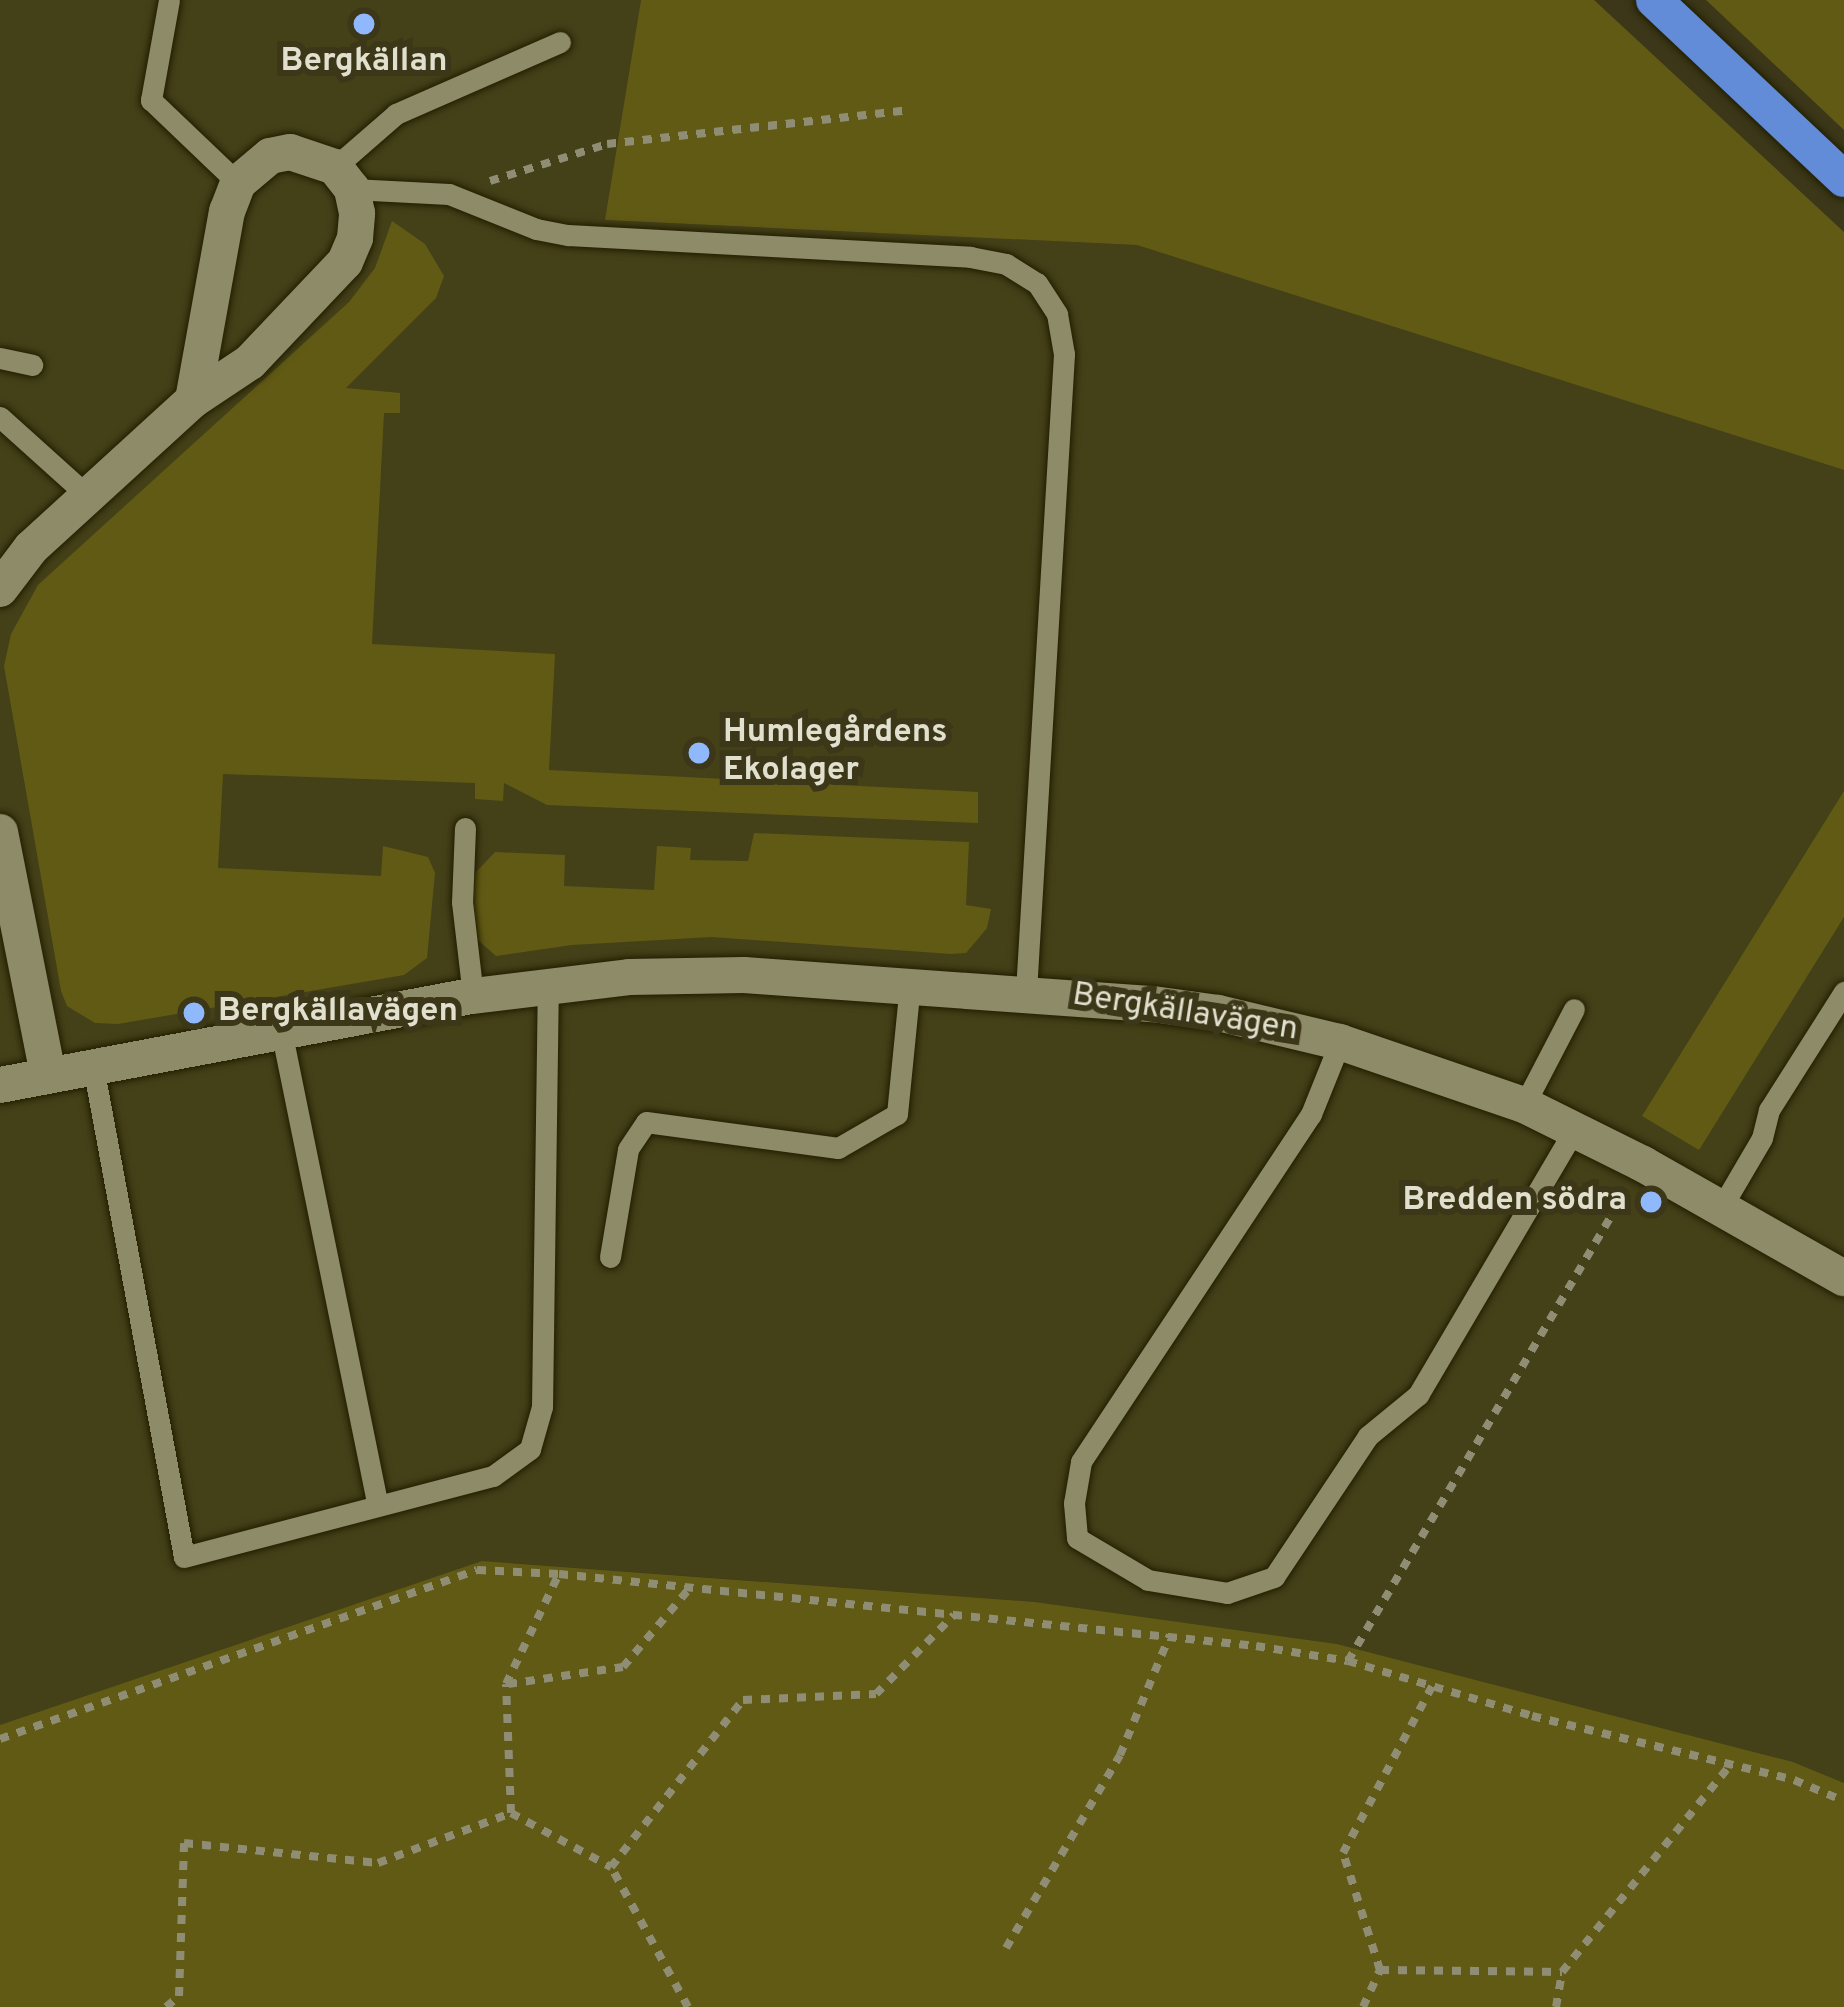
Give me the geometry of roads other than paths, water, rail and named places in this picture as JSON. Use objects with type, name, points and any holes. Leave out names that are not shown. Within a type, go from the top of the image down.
[{"type":"highway","points":[[1654,0],[1844,179]]},
{"type":"street","points":[[0,589],[31,548],[193,400],[250,362],[345,262],[355,238],[343,178],[290,152],[270,156],[238,183],[227,211],[193,400]]},
{"type":"street","points":[[0,832],[10,940],[48,1075]]},
{"type":"street","name":"Bergkällavägen","points":[[0,1085],[281,1030],[548,985],[688,975],[1026,991],[1218,1012],[1340,1042],[1524,1106],[1642,1164],[1844,1278]]},
{"type":"lane","points":[[169,0],[151,100],[238,183]]},
{"type":"lane","points":[[343,178],[396,114],[560,42]]},
{"type":"lane","points":[[343,178],[449,194],[536,229],[568,235],[970,257],[1006,264],[1037,283],[1057,314],[1064,354],[1026,991]]},
{"type":"lane","points":[[0,358],[32,365]]},
{"type":"lane","points":[[0,417],[89,496]]},
{"type":"lane","points":[[465,828],[462,918],[472,996]]},
{"type":"lane","points":[[610,1257],[628,1149],[646,1122],[838,1148],[897,1114],[910,984]]},
{"type":"lane","points":[[93,1066],[184,1557],[493,1476],[530,1449],[539,1427],[548,985]]},
{"type":"lane","points":[[1721,1208],[1762,1138],[1769,1110],[1844,992]]},
{"type":"lane","points":[[1524,1106],[1574,1009]]},
{"type":"lane","points":[[281,1030],[376,1503]]},
{"type":"lane","points":[[1340,1042],[1311,1114],[1081,1462],[1074,1503],[1077,1538],[1148,1580],[1227,1593],[1274,1577],[1368,1436],[1418,1395],[1575,1128]]},
{"type":"place","name":"Bergkällan","points":[[364,24]]},
{"type":"place","name":"Humlegårdens Ekolager","points":[[699,753]]},
{"type":"place","name":"Bergkällavägen","points":[[194,1013]]},
{"type":"place","name":"Bredden södra","points":[[1651,1202]]}]
